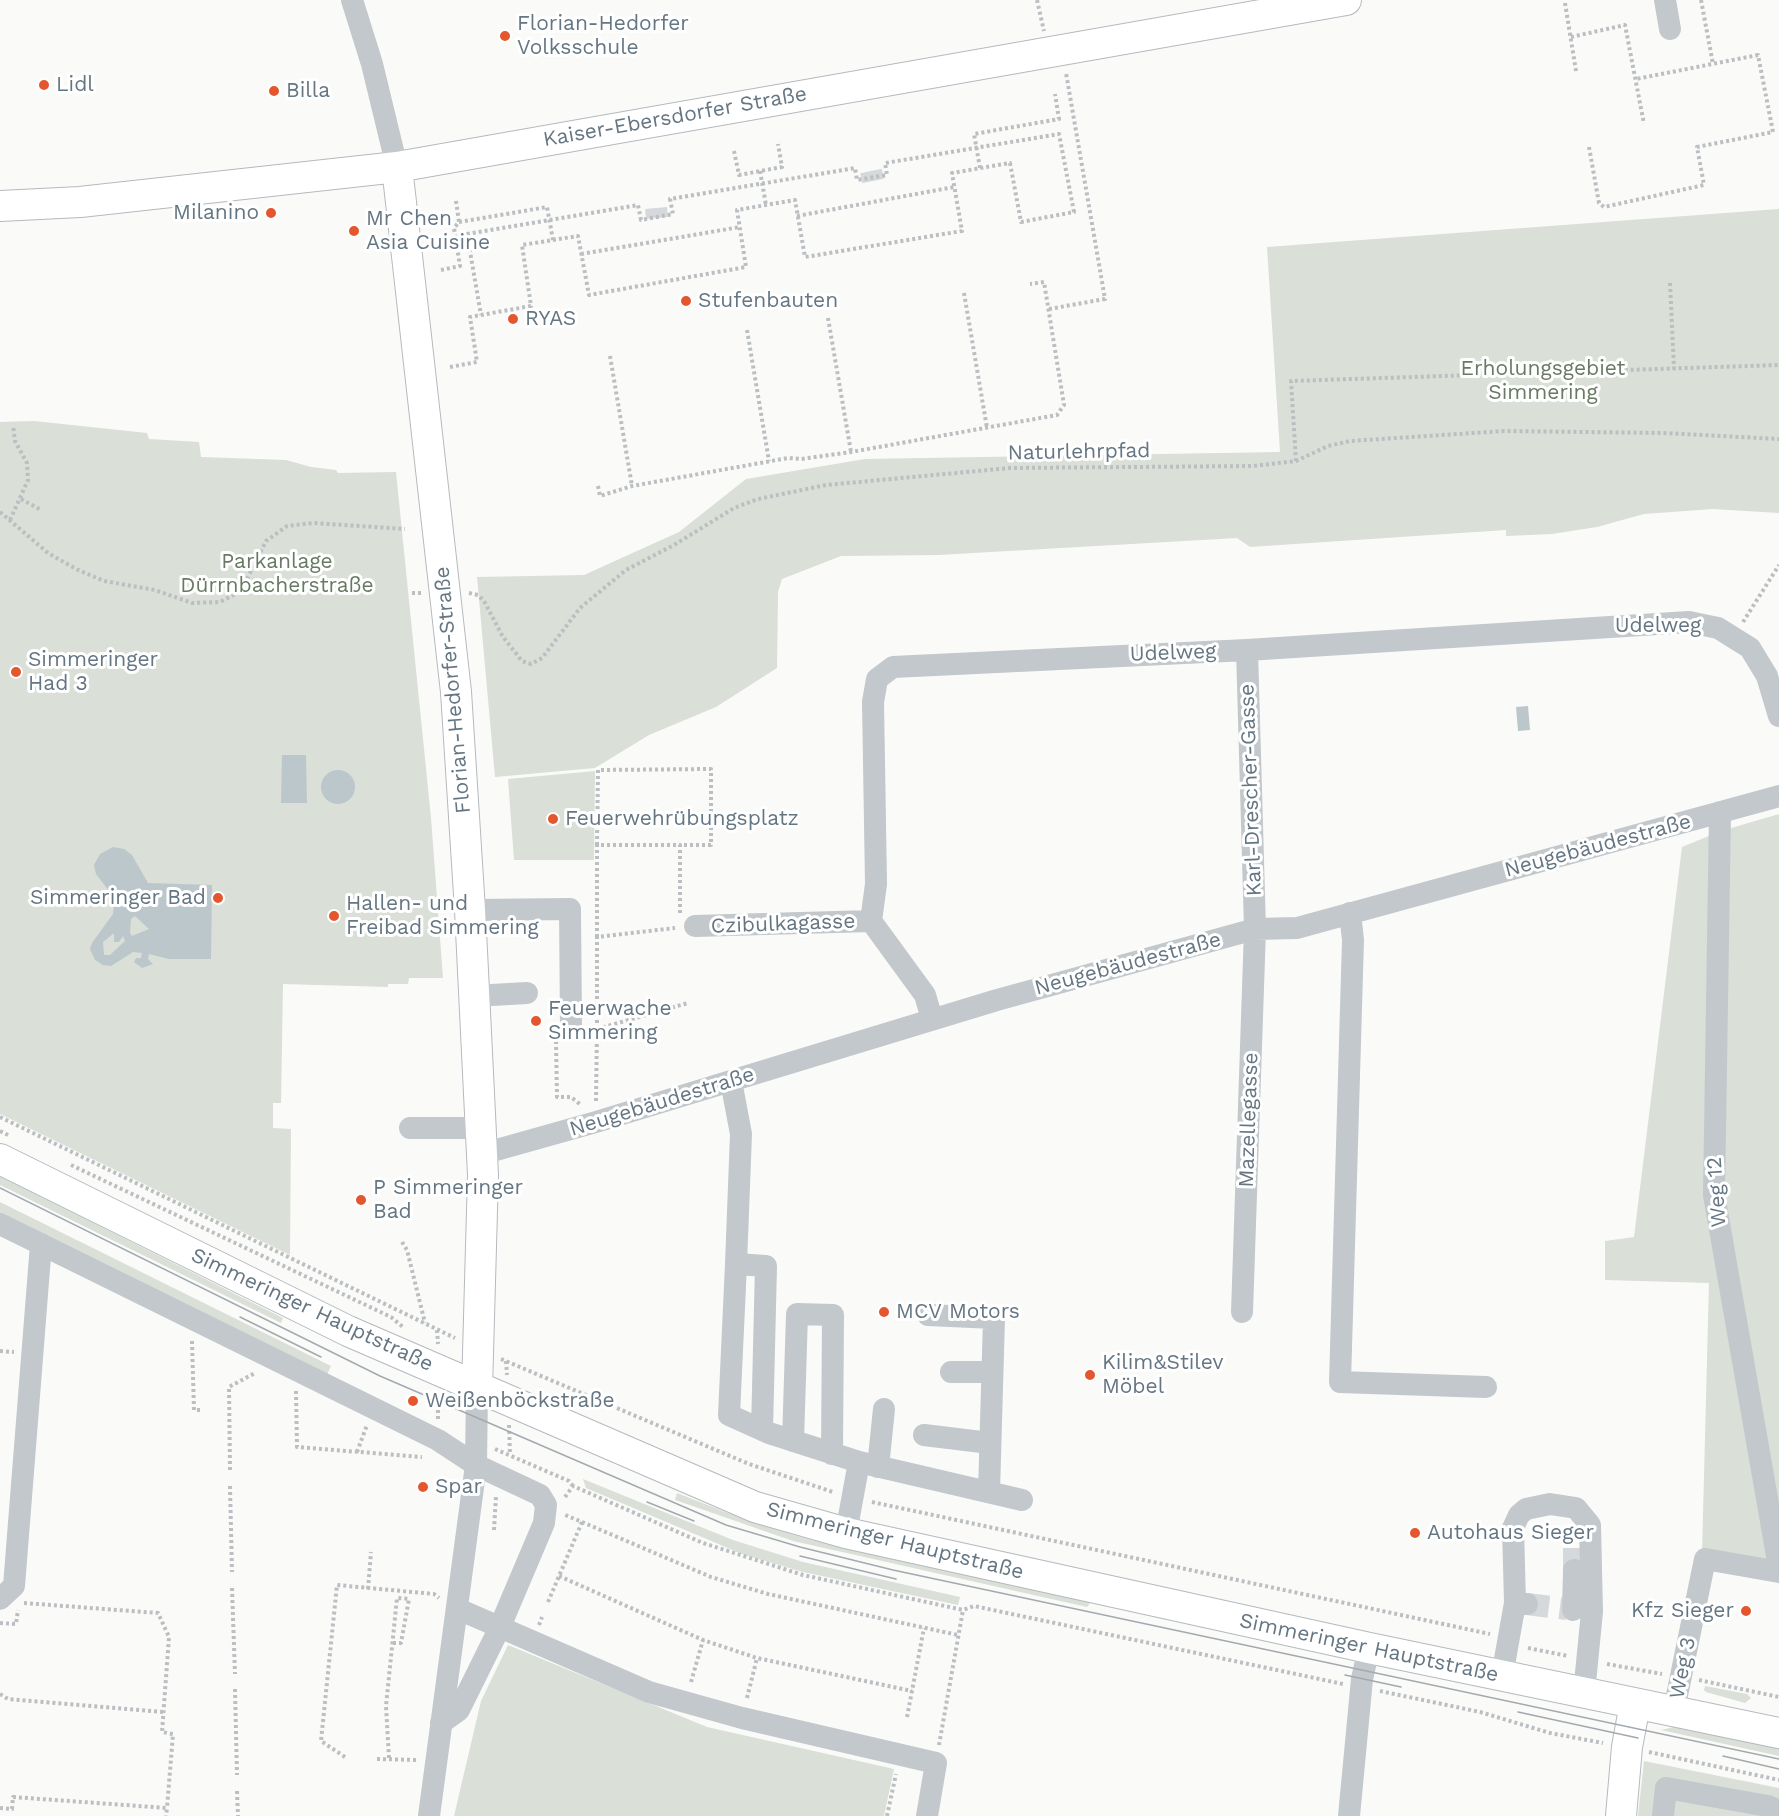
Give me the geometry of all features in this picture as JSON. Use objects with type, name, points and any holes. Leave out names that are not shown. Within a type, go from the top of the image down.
[{"type":"main road","name":"Kaiser-Ebersdorfer Straße","points":[[0,206],[80,202],[398,167],[1346,0]]},
{"type":"main road","name":"Florian-Hedorfer-Straße","points":[[398,167],[456,692],[470,910],[481,1141],[478,1379]]},
{"type":"main road","name":"Simmeringer Hauptstraße","points":[[11,1150],[348,1331],[438,1369],[478,1379],[755,1507],[846,1533],[1370,1648],[1779,1733]]},
{"type":"main road","points":[[1621,1816],[1627,1747],[1635,1704]]},
{"type":"street","name":"Florian-Hedorfer-Straße","points":[[352,0],[372,64],[398,167]]},
{"type":"street","points":[[1665,0],[1670,29]]},
{"type":"street","name":"Udelweg","points":[[871,921],[876,884],[873,702],[877,679],[884,672],[904,665],[1247,650],[1675,622],[1704,624],[1734,636],[1750,648],[1760,661],[1779,716]]},
{"type":"street","name":"Karl-Drescher-Gasse","points":[[1247,650],[1254,929]]},
{"type":"street","name":"Neugebäudestraße","points":[[410,1128],[481,1141],[591,1124],[932,1019],[1254,929],[1288,930],[1779,796]]},
{"type":"street","name":"Weg 12","points":[[1720,812],[1714,1195],[1779,1567]]},
{"type":"street","points":[[470,910],[570,909],[563,1034]]},
{"type":"street","points":[[1350,914],[1353,940],[1340,1382],[1486,1388]]},
{"type":"street","points":[[871,921],[925,995],[932,1019]]},
{"type":"street","name":"Czibulkagasse","points":[[687,927],[871,921]]},
{"type":"street","name":"Mazellegasse","points":[[1242,1312],[1254,929]]},
{"type":"street","points":[[474,996],[527,993]]},
{"type":"street","points":[[731,1081],[741,1134],[729,1415],[762,1430],[868,1465],[1022,1500]]},
{"type":"street","points":[[0,1224],[438,1440],[476,1465],[540,1495],[546,1505],[544,1523],[499,1629],[459,1710],[441,1723]]},
{"type":"street","points":[[7,1592],[41,1244]]},
{"type":"street","points":[[736,1264],[766,1266],[762,1430]]},
{"type":"street","points":[[793,1441],[797,1314],[833,1315],[832,1454]]},
{"type":"street","points":[[928,1315],[994,1318],[989,1492]]},
{"type":"street","points":[[951,1372],[992,1372]]},
{"type":"street","points":[[429,1816],[476,1465],[478,1379]]},
{"type":"street","points":[[846,1533],[884,1409]]},
{"type":"street","points":[[924,1435],[990,1443]]},
{"type":"street","points":[[1502,1676],[1521,1603],[1513,1528],[1519,1515],[1526,1509],[1550,1504],[1576,1508],[1590,1525],[1578,1610]]},
{"type":"street","points":[[1574,1536],[1576,1508]]},
{"type":"street","name":"Weg 3","points":[[1674,1710],[1705,1558],[1779,1572]]},
{"type":"street","points":[[1574,1570],[1587,1660],[1584,1693]]},
{"type":"street","points":[[458,1609],[499,1629],[649,1692],[742,1718],[936,1763],[927,1816]]},
{"type":"street","points":[[1349,1816],[1362,1688],[1370,1648]]},
{"type":"street","points":[[1663,1816],[1666,1788],[1768,1806],[1779,1811]]},
{"type":"path","points":[[1037,0],[1056,51],[1105,299],[1048,309]]},
{"type":"path","points":[[1701,0],[1713,64]]},
{"type":"path","points":[[1565,3],[1576,71]]},
{"type":"path","points":[[1571,36],[1625,25],[1644,124]]},
{"type":"path","points":[[1588,147],[1599,203],[1604,207],[1704,185],[1697,147],[1773,132],[1758,55],[1636,79]]},
{"type":"path","points":[[980,168],[974,134],[1059,119],[1055,94]]},
{"type":"path","points":[[450,367],[477,362],[470,317],[531,306],[522,245],[578,236],[589,295],[746,267],[737,210],[795,200],[805,257],[962,231],[952,173],[980,168],[1010,164],[1021,222],[1074,212],[1059,134],[885,163],[887,175],[857,180],[855,168],[670,200],[673,214],[641,220],[638,205],[467,234],[481,315]]},
{"type":"path","points":[[734,152],[739,175],[782,167],[777,144]]},
{"type":"path","points":[[760,171],[766,205]]},
{"type":"path","points":[[797,216],[954,187]]},
{"type":"path","points":[[456,201],[459,222]]},
{"type":"path","points":[[441,270],[460,266],[454,228],[459,222],[548,207],[553,240]]},
{"type":"path","points":[[581,254],[740,227]]},
{"type":"path","points":[[598,486],[600,496],[632,486],[769,461],[851,452],[1057,415],[1064,405],[1044,282],[1030,284]]},
{"type":"path","points":[[1670,283],[1674,369]]},
{"type":"path","points":[[964,293],[987,428]]},
{"type":"path","points":[[828,318],[851,452]]},
{"type":"path","points":[[747,330],[769,461]]},
{"type":"path","points":[[610,356],[632,486]]},
{"type":"path","points":[[1296,461],[1291,381],[1779,365]]},
{"type":"path","points":[[10,520],[21,500],[28,480],[27,462],[15,441],[13,425]]},
{"type":"path","name":"Naturlehrpfad","points":[[472,593],[484,601],[503,637],[522,661],[531,664],[542,658],[580,608],[615,577],[674,545],[734,508],[758,499],[826,485],[1010,468],[1253,466],[1296,461],[1328,446],[1350,441],[1504,431],[1664,433],[1779,439]]},
{"type":"path","points":[[21,500],[41,510]]},
{"type":"path","points":[[0,512],[48,553],[76,569],[104,581],[155,590],[192,603],[220,602],[241,591],[266,541],[286,526],[313,523],[405,529]]},
{"type":"path","points":[[1734,636],[1779,565]]},
{"type":"path","points":[[591,1124],[597,1029],[597,845],[598,770],[711,769],[711,845],[597,845]]},
{"type":"path","points":[[597,937],[687,927],[680,845]]},
{"type":"path","points":[[597,1029],[688,1003]]},
{"type":"path","points":[[563,1034],[558,1097],[571,1097],[582,1105],[586,1103],[591,1124]]},
{"type":"path","points":[[0,1131],[11,1150]]},
{"type":"path","points":[[64,1161],[391,1317],[408,1332]]},
{"type":"path","points":[[402,1242],[407,1250],[426,1324]]},
{"type":"path","points":[[339,1299],[345,1285]]},
{"type":"path","points":[[192,1334],[194,1410],[202,1410]]},
{"type":"path","points":[[429,1346],[438,1350]]},
{"type":"path","points":[[230,1470],[227,1410],[229,1387],[247,1377]]},
{"type":"path","points":[[478,1379],[507,1381]]},
{"type":"path","points":[[357,1452],[367,1423]]},
{"type":"path","points":[[477,1440],[569,1481],[573,1486],[703,1542],[754,1561],[803,1575],[963,1610],[974,1605],[1480,1712],[1550,1732],[1779,1780]]},
{"type":"path","points":[[230,1486],[232,1572]]},
{"type":"path","points":[[540,1495],[566,1497],[573,1486]]},
{"type":"path","points":[[569,1516],[711,1577],[768,1594],[958,1635]]},
{"type":"path","points":[[548,1602],[582,1522]]},
{"type":"path","points":[[368,1589],[371,1552]]},
{"type":"path","points":[[559,1576],[703,1640],[757,1658],[912,1691]]},
{"type":"path","points":[[345,1757],[321,1742],[336,1586],[434,1594],[458,1609]]},
{"type":"path","points":[[232,1588],[234,1674]]},
{"type":"path","points":[[393,1642],[401,1643],[410,1593]]},
{"type":"path","points":[[390,1758],[386,1706],[397,1598],[409,1599]]},
{"type":"path","points":[[0,1623],[16,1624],[18,1602],[158,1613],[169,1636],[162,1732],[173,1734],[166,1816]]},
{"type":"path","points":[[936,1763],[963,1610]]},
{"type":"path","points":[[907,1717],[924,1629]]},
{"type":"path","points":[[686,1703],[703,1640]]},
{"type":"path","points":[[1509,1644],[1614,1666]]},
{"type":"path","points":[[742,1718],[757,1658]]},
{"type":"path","points":[[235,1689],[237,1775]]},
{"type":"path","points":[[0,1694],[8,1699],[163,1712]]},
{"type":"path","points":[[377,1759],[436,1761]]},
{"type":"path","points":[[237,1791],[238,1816]]},
{"type":"path","points":[[0,1808],[12,1809],[14,1797],[167,1808]]},
{"type":"green space","name":"Erholungsgebiet Simmering","points":[[1779,209],[1779,513],[1713,509],[1644,514],[1597,527],[1552,534],[1506,536],[1506,530],[1250,547],[1237,538],[938,555],[841,556],[782,579],[778,592],[777,668],[716,707],[649,735],[595,768],[495,777],[477,577],[584,575],[679,532],[746,479],[865,459],[1280,452],[1267,247]]},
{"type":"green space","name":"Simmeringer Bad","points":[[34,421],[147,433],[149,439],[199,442],[201,457],[286,460],[311,467],[336,470],[338,473],[396,472],[431,818],[443,978],[409,978],[408,984],[388,984],[388,987],[283,984],[281,1103],[273,1103],[273,1128],[291,1129],[290,1255],[0,1114],[0,422]]},
{"type":"green space","name":"Feuerwehrübungsplatz","points":[[595,771],[594,860],[514,860],[508,779]]},
{"type":"green space","points":[[1779,814],[1779,1575],[1702,1553],[1709,1283],[1605,1280],[1605,1241],[1634,1237],[1682,847],[1721,831]]},
{"type":"green space","points":[[0,1176],[283,1318],[281,1323],[0,1185]]},
{"type":"green space","points":[[0,1202],[331,1366],[327,1375],[0,1214]]},
{"type":"green space","points":[[583,1479],[733,1540],[803,1562],[960,1597],[958,1605],[803,1572],[742,1554],[586,1488]]},
{"type":"green space","points":[[677,1493],[751,1522],[811,1540],[1091,1602],[1087,1607],[793,1541],[675,1500]]},
{"type":"green space","points":[[508,1645],[707,1727],[894,1769],[884,1816],[454,1816],[481,1701]]},
{"type":"green space","points":[[1705,1686],[1747,1694],[1751,1698],[1745,1703],[1706,1692]]},
{"type":"green space","points":[[1674,1727],[1779,1744],[1779,1756],[1661,1730]]},
{"type":"green space","points":[[1644,1761],[1779,1788],[1779,1816],[1638,1816]]},
{"type":"shaded area","points":[[1528,706],[1530,730],[1518,731],[1516,707]]},
{"type":"shaded area","points":[[282,755],[306,755],[307,803],[281,803]]},
{"type":"shaded area","points":[[338,770],[350,775],[355,787],[350,799],[338,804],[326,799],[321,787],[326,775]]},
{"type":"shaded area","points":[[113,847],[124,849],[132,855],[148,883],[212,885],[211,959],[169,959],[149,954],[148,959],[153,964],[142,968],[134,962],[136,958],[141,958],[142,953],[133,952],[111,966],[103,965],[95,960],[90,949],[92,943],[113,914],[114,904],[112,895],[96,874],[94,865],[100,854]],"holes":[[[135,916],[149,929],[132,936],[130,933],[131,919]],[[114,933],[114,942],[119,942],[123,936],[125,941],[110,955],[104,955],[103,942]]]},
{"type":"tunnel","points":[[871,171],[873,181]]},
{"type":"tunnel","points":[[656,208],[657,218]]},
{"type":"tunnel","points":[[1574,1536],[1574,1570]]},
{"type":"tunnel","points":[[1527,1604],[1567,1609]]},
{"type":"tram line","points":[[0,1188],[380,1376],[726,1525],[800,1547],[893,1570],[1779,1759]]},
{"type":"tram line","points":[[240,1317],[321,1357]]},
{"type":"tram line","points":[[647,1502],[694,1521]]},
{"type":"tram line","points":[[800,1556],[896,1579]]},
{"type":"tram line","points":[[1345,1675],[1401,1687]]},
{"type":"tram line","points":[[1518,1712],[1638,1738]]},
{"type":"tram line","points":[[1723,1756],[1779,1769]]},
{"type":"place","name":"Florian-Hedorfer Volksschule","points":[[505,36]]},
{"type":"place","name":"Lidl","points":[[44,85]]},
{"type":"place","name":"Billa","points":[[274,91]]},
{"type":"place","name":"Milanino","points":[[271,213]]},
{"type":"place","name":"Mr Chen Asia Cuisine","points":[[354,231]]},
{"type":"place","name":"Stufenbauten","points":[[686,301]]},
{"type":"place","name":"RYAS","points":[[513,319]]},
{"type":"place","name":"Simmeringer Had 3","points":[[16,672]]},
{"type":"place","name":"Feuerwehrübungsplatz","points":[[553,819]]},
{"type":"place","name":"Simmeringer Bad","points":[[218,898]]},
{"type":"place","name":"Hallen- und Freibad Simmering","points":[[334,916]]},
{"type":"place","name":"Feuerwache Simmering","points":[[536,1021]]},
{"type":"place","name":"P Simmeringer Bad","points":[[361,1200]]},
{"type":"place","name":"MCV Motors","points":[[884,1312]]},
{"type":"place","name":"Kilim&Stilev Möbel","points":[[1090,1375]]},
{"type":"place","name":"Weißenböckstraße","points":[[413,1401]]},
{"type":"place","name":"Spar","points":[[423,1487]]},
{"type":"place","name":"Autohaus Sieger","points":[[1415,1533]]},
{"type":"place","name":"Kfz Sieger","points":[[1746,1611]]},
{"type":"park label","name":"Parkanlage Dürrnbacherstraße","points":[[277,574]]}]
